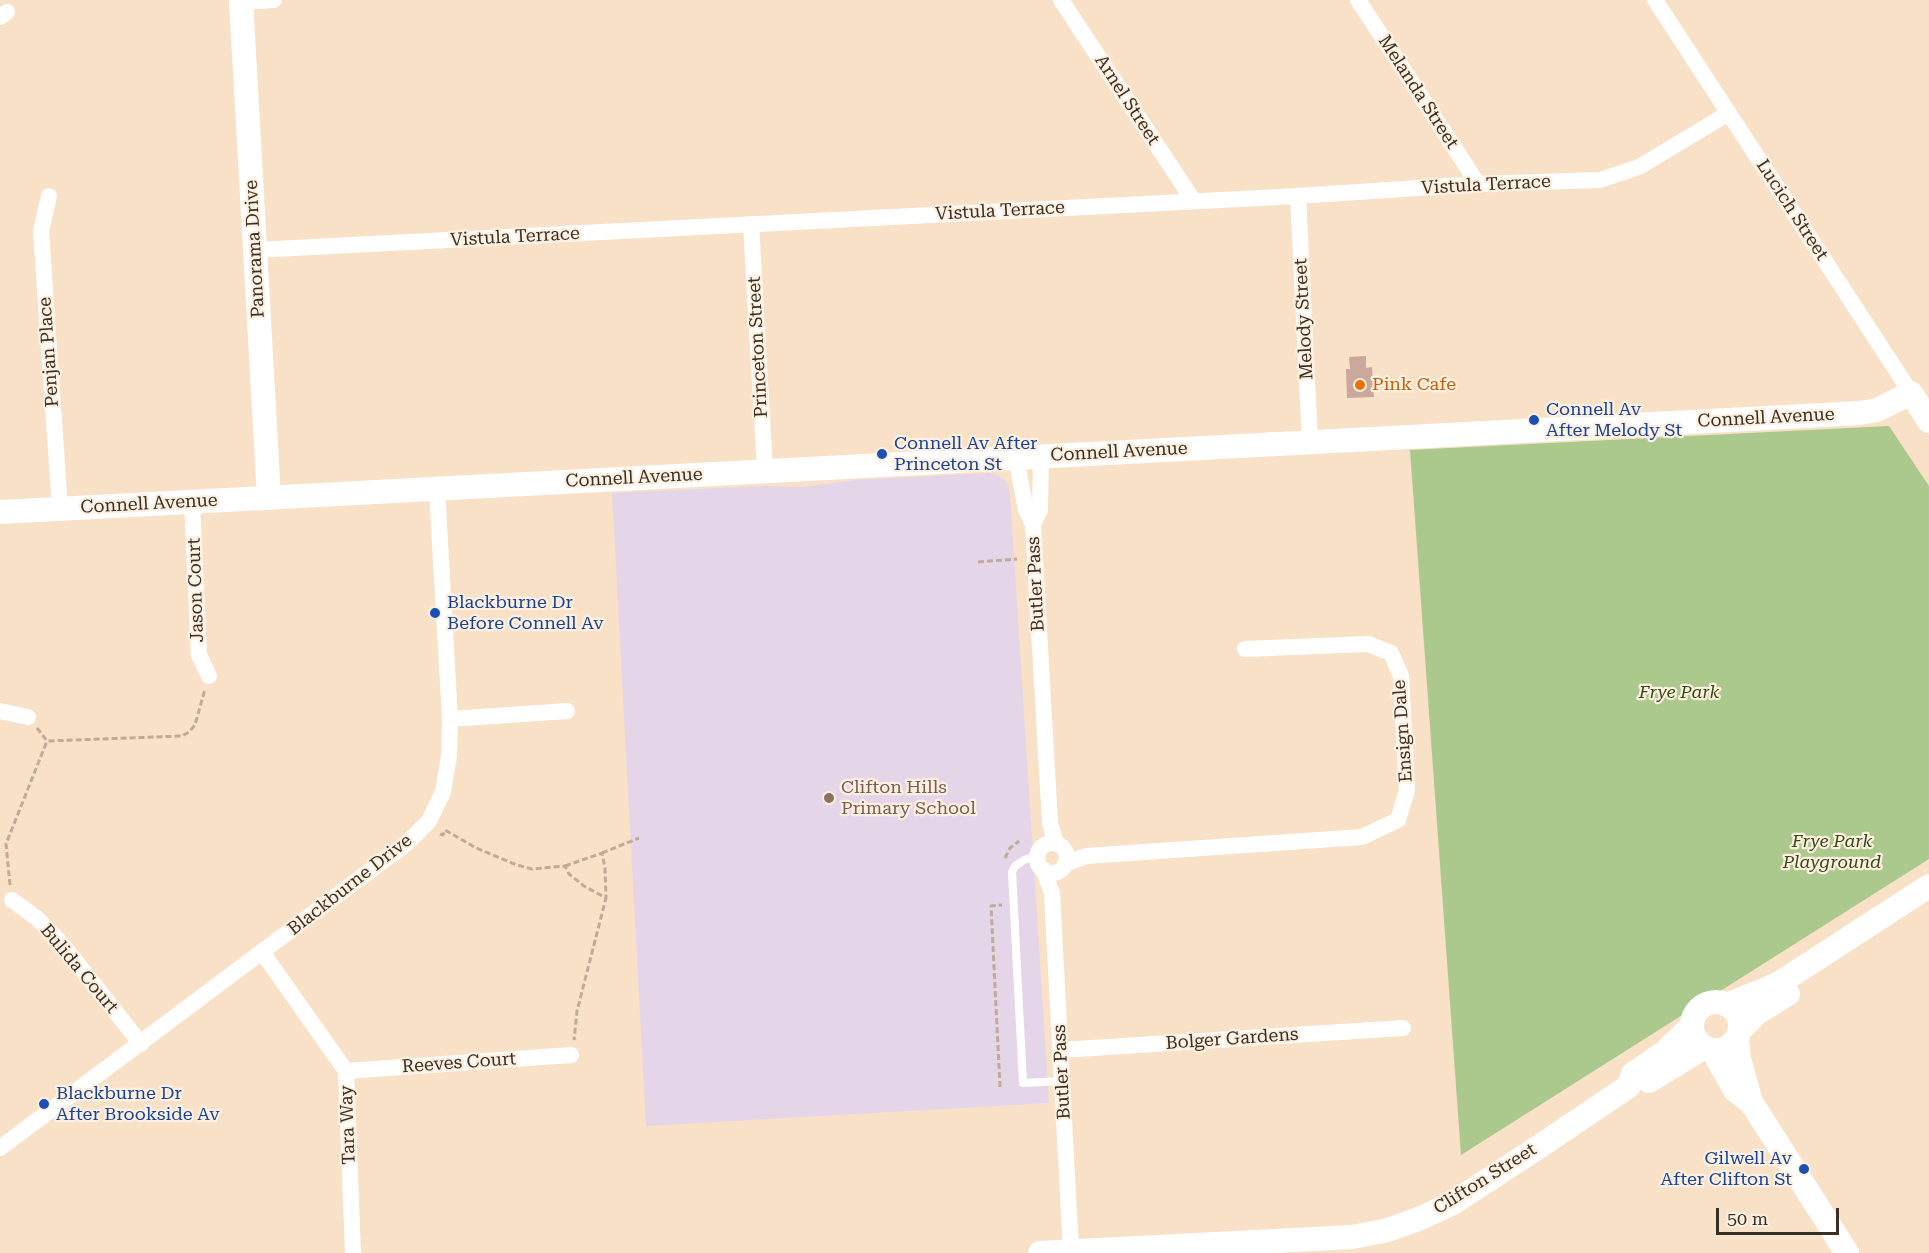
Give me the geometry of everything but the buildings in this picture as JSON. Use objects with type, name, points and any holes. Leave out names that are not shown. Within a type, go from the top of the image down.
[{"type":"street","points":[[241,1],[274,0]]},
{"type":"street","name":"Arnel Street","points":[[1061,0],[1193,201]]},
{"type":"street","name":"Melanda Street","points":[[1358,0],[1478,184]]},
{"type":"street","name":"Panorama Drive","points":[[241,1],[269,498]]},
{"type":"street","name":"Lucich Street","points":[[1656,1],[1929,421]]},
{"type":"street","name":"Vistula Terrace","points":[[255,250],[1298,196],[1478,184],[1600,180],[1639,167],[1729,113]]},
{"type":"street","name":"Penjan Place","points":[[49,195],[41,231],[60,508]]},
{"type":"street","name":"Melody Street","points":[[1298,196],[1310,442]]},
{"type":"street","name":"Princeton Street","points":[[751,224],[765,470]]},
{"type":"street","name":"Connell Avenue","points":[[0,512],[1860,413],[1877,410],[1911,393]]},
{"type":"street","name":"Butler Pass","points":[[1033,524],[1040,510],[1041,456]]},
{"type":"street","name":"Butler Pass","points":[[1016,458],[1026,510],[1033,524],[1053,856],[1052,893],[1071,1251]]},
{"type":"street","name":"Blackburne Drive","points":[[0,1148],[407,843],[429,821],[443,792],[449,756],[450,719],[437,490]]},
{"type":"street","name":"Jason Court","points":[[192,502],[199,655],[208,676]]},
{"type":"street","name":"Ensign Dale","points":[[1053,856],[1086,856],[1362,837],[1398,820],[1407,790],[1401,676],[1391,652],[1368,644],[1245,650]]},
{"type":"street","points":[[0,711],[33,724]]},
{"type":"street","points":[[450,719],[567,711]]},
{"type":"street","points":[[1751,1102],[1735,1090],[1708,1049],[1697,1043],[1691,1027],[1695,1013],[1713,1002],[1727,1005],[1781,982],[1929,886]]},
{"type":"street","points":[[1708,1049],[1727,1048],[1763,1008],[1806,984],[1835,961],[1929,899]]},
{"type":"street","name":"Bulida Court","points":[[12,900],[38,919],[62,944],[141,1044]]},
{"type":"street","name":"Tara Way","points":[[262,952],[346,1071],[353,1253]]},
{"type":"street","points":[[1727,1005],[1737,1015],[1739,1059],[1751,1102],[1847,1253]]},
{"type":"street","name":"Clifton Street","points":[[1629,1086],[1633,1074],[1665,1052],[1691,1027]]},
{"type":"street","name":"Bolger Gardens","points":[[1061,1050],[1403,1028]]},
{"type":"street","name":"Clifton Street","points":[[1040,1253],[1352,1237],[1388,1230],[1453,1203],[1629,1086],[1640,1086],[1708,1049]]},
{"type":"street","name":"Reeves Court","points":[[346,1071],[571,1055]]},
{"type":"lane","points":[[1053,856],[1023,860],[1015,866],[1012,872],[1023,1083],[1062,1081]]},
{"type":"path","points":[[978,562],[1017,559]]},
{"type":"path","points":[[47,741],[182,736],[195,725],[203,697]]},
{"type":"path","points":[[33,724],[47,741]]},
{"type":"path","points":[[9,867],[6,844],[47,741]]},
{"type":"path","points":[[436,831],[443,835],[445,830],[476,848],[532,868],[565,866],[639,838]]},
{"type":"path","points":[[1003,862],[1010,848],[1019,841]]},
{"type":"path","points":[[575,1033],[577,1011],[606,898],[602,853]]},
{"type":"path","points":[[565,866],[569,874],[584,886],[606,898]]},
{"type":"path","points":[[1000,1087],[991,906],[1006,905],[1005,897]]},
{"type":"shaded area","name":"Clifton Hills Primary School","points":[[989,473],[1004,479],[1010,494],[1049,1103],[646,1126],[612,493],[762,486],[801,487],[855,480]]},
{"type":"green space","name":"Frye Park","points":[[1889,426],[1929,486],[1929,859],[1461,1155],[1410,450]]},
{"type":"place","name":"Pink Cafe","points":[[1360,385]]},
{"type":"place","name":"Connell Av After Melody St","points":[[1534,420]]},
{"type":"place","name":"Connell Av After Princeton St","points":[[882,454]]},
{"type":"place","name":"Blackburne Dr Before Connell Av","points":[[435,613]]},
{"type":"place","name":"Clifton Hills Primary School","points":[[829,798]]},
{"type":"place","name":"Blackburne Dr After Brookside Av","points":[[44,1104]]},
{"type":"place","name":"Gilwell Av After Clifton St","points":[[1804,1169]]},
{"type":"park label","name":"Frye Park Playground","points":[[1832,852]]}]
